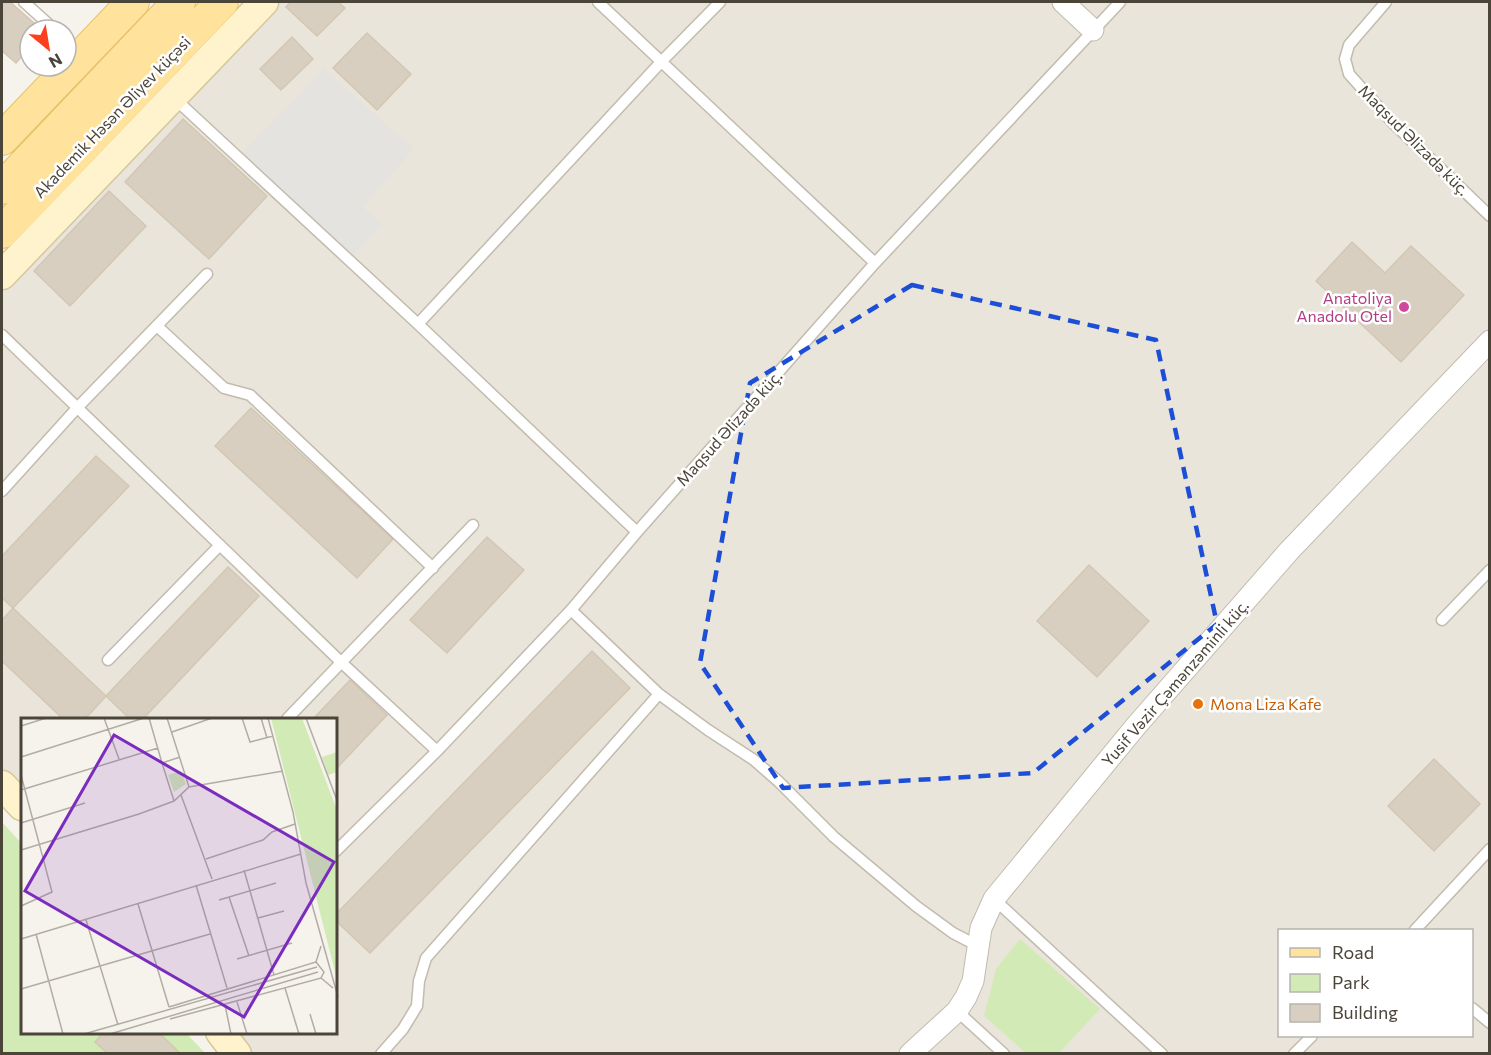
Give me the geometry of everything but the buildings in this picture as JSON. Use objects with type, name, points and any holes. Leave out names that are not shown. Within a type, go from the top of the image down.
[{"type":"main road","points":[[78,44],[130,2]]},
{"type":"main road","name":"Akademik Həsən Əliyev küçəsi","points":[[2,188],[179,2]]},
{"type":"main road","name":"Akademik Həsən Əliyev küçəsi","points":[[2,232],[222,2]]},
{"type":"main road","points":[[2,275],[264,2]]},
{"type":"main road","points":[[2,139],[50,78]]},
{"type":"main road","points":[[2,785],[21,805]]},
{"type":"main road","points":[[222,1034],[237,1053]]},
{"type":"street","points":[[1063,2],[1093,30]]},
{"type":"street","name":"Yusif Vəzir Çəmənzəminli küç.","points":[[910,1053],[957,1011],[966,997],[973,981],[981,928],[994,899],[1136,726],[1288,552],[1490,341]]},
{"type":"lane","points":[[24,2],[42,18]]},
{"type":"lane","points":[[598,2],[875,263]]},
{"type":"lane","points":[[418,324],[662,61],[720,2]]},
{"type":"lane","name":"Maqsud Əlizadə küç.","points":[[338,849],[437,751],[571,610],[875,263],[1120,2]]},
{"type":"lane","name":"Maqsud Əlizadə küç.","points":[[1386,2],[1349,45],[1345,59],[1349,74],[1392,122],[1490,216]]},
{"type":"lane","points":[[173,97],[418,324],[637,532]]},
{"type":"lane","points":[[2,491],[77,408],[207,274]]},
{"type":"lane","points":[[156,326],[224,388],[250,395],[433,568]]},
{"type":"lane","points":[[2,335],[342,663],[437,751]]},
{"type":"lane","points":[[288,718],[473,525]]},
{"type":"lane","points":[[108,660],[220,545]]},
{"type":"lane","points":[[1442,620],[1490,570]]},
{"type":"lane","points":[[571,610],[659,694],[754,760],[834,837],[916,906],[953,933],[978,946]]},
{"type":"lane","points":[[381,1053],[404,1029],[417,1006],[419,981],[426,958],[659,694]]},
{"type":"lane","points":[[1416,929],[1490,849]]},
{"type":"lane","points":[[994,899],[1162,1053]]},
{"type":"lane","points":[[1473,1009],[1490,1023]]},
{"type":"lane","points":[[957,1011],[1004,1053]]},
{"type":"lane","points":[[1294,1053],[1310,1037]]},
{"type":"highlighted area","points":[[912,285],[1156,340],[1217,624],[1033,773],[783,788],[700,663],[750,383]]},
{"type":"shaded area","points":[[252,2],[1489,2],[1489,1053],[252,1053],[234,1034],[338,1034],[338,718],[21,718],[21,807],[2,785],[2,262]]},
{"type":"shaded area","points":[[324,69],[414,149],[363,207],[382,225],[353,256],[241,153]]},
{"type":"green space","points":[[2,822],[21,843],[21,1034],[187,1034],[205,1053],[2,1053]]},
{"type":"green space","points":[[1020,939],[1100,1009],[1059,1053],[1026,1053],[984,1016],[996,969]]},
{"type":"place","name":"Anatoliya Anadolu Otel","points":[[1404,307]]},
{"type":"place","name":"Mona Liza Kafe","points":[[1198,704]]}]
